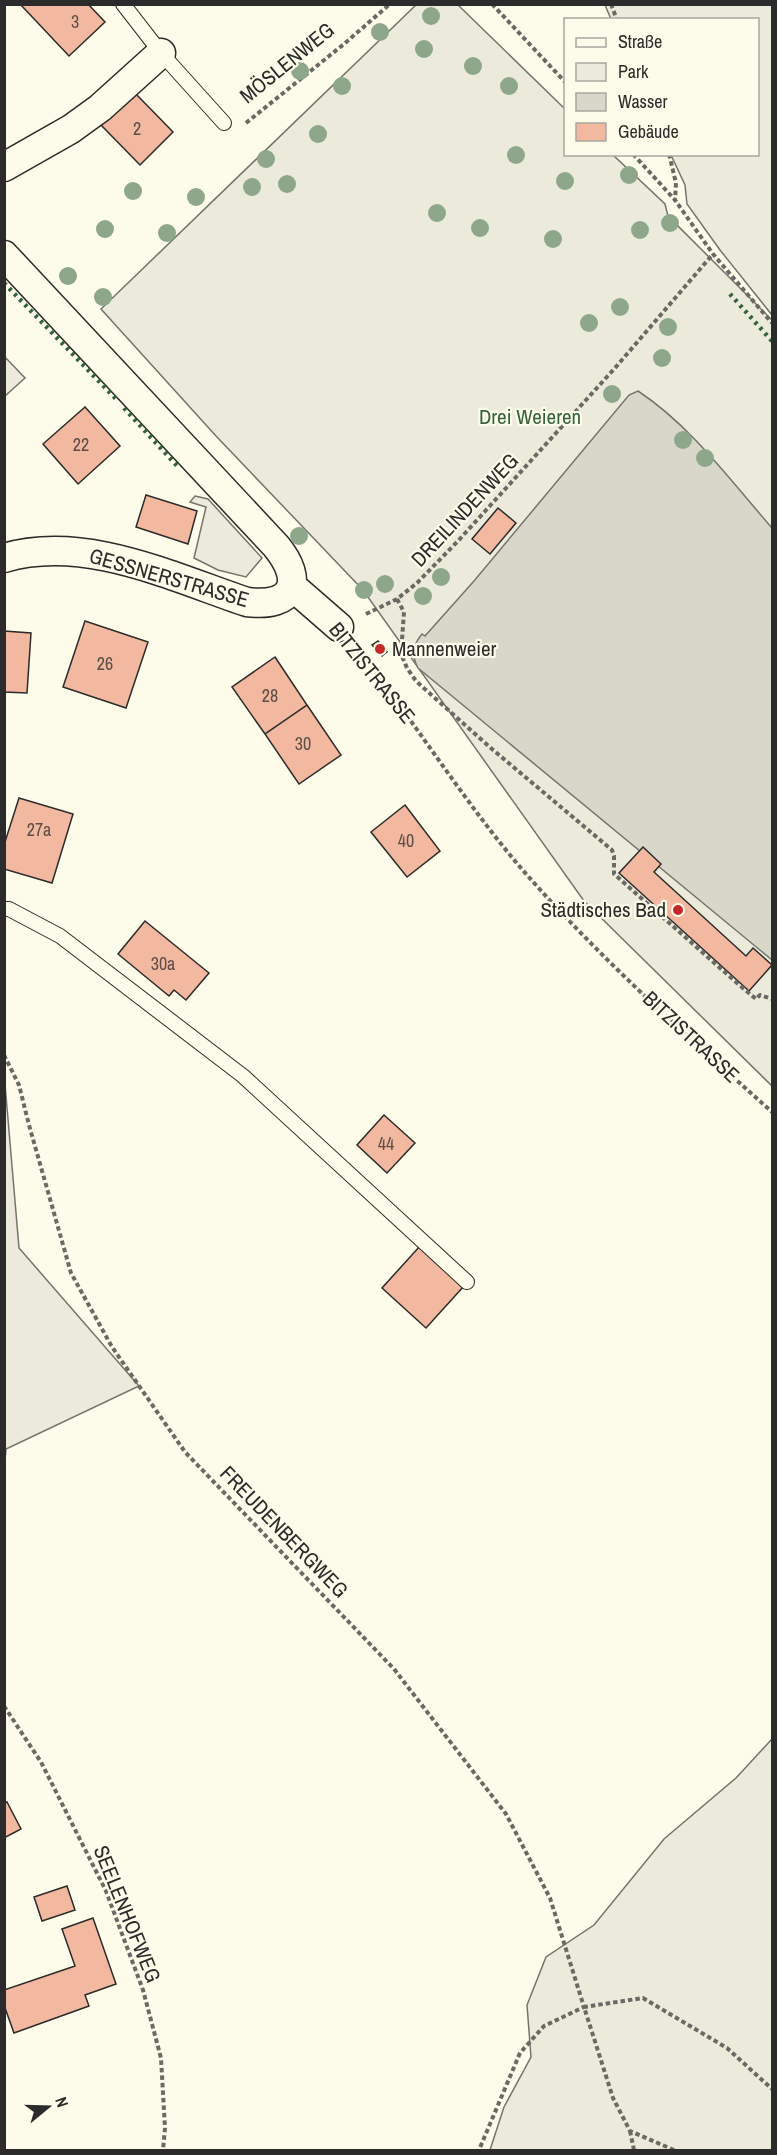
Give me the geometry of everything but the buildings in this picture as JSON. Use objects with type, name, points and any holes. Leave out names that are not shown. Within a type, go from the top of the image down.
[{"type":"street","points":[[4,167],[71,129],[161,53]]},
{"type":"street","points":[[4,255],[276,546],[290,566],[293,587]]},
{"type":"street","name":"GESSNERSTRASSE","points":[[4,558],[39,550],[62,550],[88,554],[140,566],[247,602],[260,604],[281,600],[293,587]]},
{"type":"street","name":"BITZISTRASSE","points":[[293,587],[339,627]]},
{"type":"lane","name":"MÖSLENWEG","points":[[123,4],[161,53],[224,123]]},
{"type":"lane","points":[[4,909],[9,909],[60,936],[243,1076],[467,1282]]},
{"type":"path","name":"MÖSLENWEG","points":[[224,123],[240,128],[390,4]]},
{"type":"path","points":[[490,4],[564,81]]},
{"type":"path","points":[[635,156],[675,200],[713,254],[772,323]]},
{"type":"path","points":[[669,156],[676,183],[675,200]]},
{"type":"path","name":"DREILINDENWEG","points":[[339,627],[397,599],[417,583],[615,368],[713,254]]},
{"type":"path","points":[[397,599],[404,612],[401,654],[416,681],[492,749],[612,850],[615,856],[614,874],[756,999],[760,994],[772,999]]},
{"type":"path","name":"BITZISTRASSE","points":[[339,627],[406,714],[456,786],[526,874],[618,969],[700,1048],[772,1112]]},
{"type":"path","name":"FREUDENBERGWEG","points":[[4,1054],[19,1085],[71,1273],[112,1347],[185,1452],[394,1669],[506,1814],[550,1898],[613,2098],[630,2131]]},
{"type":"path","name":"SEELENHOFWEG","points":[[4,1706],[41,1762],[106,1891],[143,1990],[161,2058],[165,2128],[163,2151]]},
{"type":"path","points":[[479,2151],[520,2053],[544,2026],[584,2007],[643,1998],[727,2048],[772,2089]]},
{"type":"path","points":[[630,2131],[634,2151]]},
{"type":"path","points":[[630,2131],[674,2151]]},
{"type":"green space","name":"Drei Weieren","points":[[457,4],[564,108],[564,156],[614,156],[665,204],[668,216],[772,320],[772,1086],[584,901],[363,590],[216,436],[101,309],[416,5]]},
{"type":"green space","points":[[605,5],[772,5],[772,315],[687,204],[685,185],[671,156],[759,156],[759,18],[611,18]]},
{"type":"green space","points":[[4,356],[25,378],[5,396],[4,396]]},
{"type":"green space","points":[[195,496],[208,499],[262,558],[246,577],[218,570],[194,558],[206,507],[190,502]]},
{"type":"green space","points":[[5,1084],[19,1248],[139,1386],[6,1449],[5,1461]]},
{"type":"green space","points":[[772,1739],[772,2150],[490,2150],[504,2107],[531,2057],[527,2005],[546,1957],[594,1925],[664,1839],[736,1778]]},
{"type":"water","name":"Mannenweier","points":[[638,391],[693,437],[772,528],[772,960],[418,668],[414,659],[415,646],[422,634],[425,636],[474,581],[629,395]]},
{"type":"hedge","points":[[4,283],[118,401]]},
{"type":"hedge","points":[[730,294],[772,341]]},
{"type":"hedge","points":[[124,408],[179,468]]},
{"type":"place","name":"Mannenweier","points":[[380,649]]},
{"type":"place","name":"Städtisches Bad","points":[[678,910]]}]
